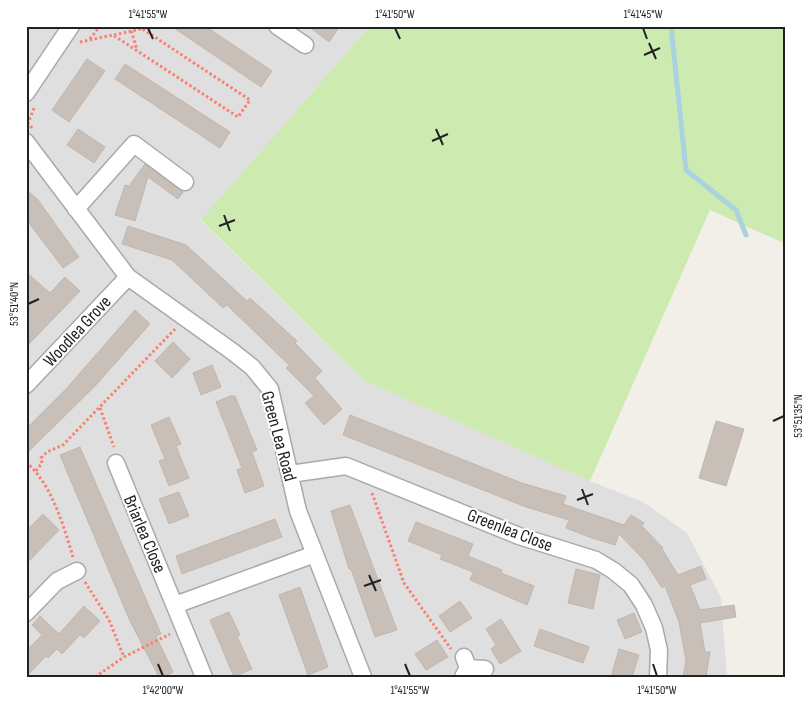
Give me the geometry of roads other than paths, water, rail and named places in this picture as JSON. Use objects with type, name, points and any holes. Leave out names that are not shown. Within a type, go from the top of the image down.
[{"type":"street","points":[[33,96],[71,26]]},
{"type":"street","points":[[277,26],[305,45]]},
{"type":"street","name":"Green Lea Road","points":[[28,140],[76,209],[128,277],[252,367],[270,388],[298,510],[362,677]]},
{"type":"street","points":[[76,209],[134,144],[185,182]]},
{"type":"street","name":"Woodlea Grove","points":[[26,385],[128,277]]},
{"type":"street","name":"Briarlea Close","points":[[116,463],[204,677]]},
{"type":"street","name":"Greenlea Close","points":[[290,474],[346,466],[519,536],[596,560],[614,571],[631,585],[644,605],[654,628],[659,650],[658,677]]},
{"type":"street","points":[[175,605],[315,554]]},
{"type":"street","points":[[26,612],[57,581],[77,571]]},
{"type":"waterway","points":[[671,26],[686,170],[736,210],[746,235]]}]
